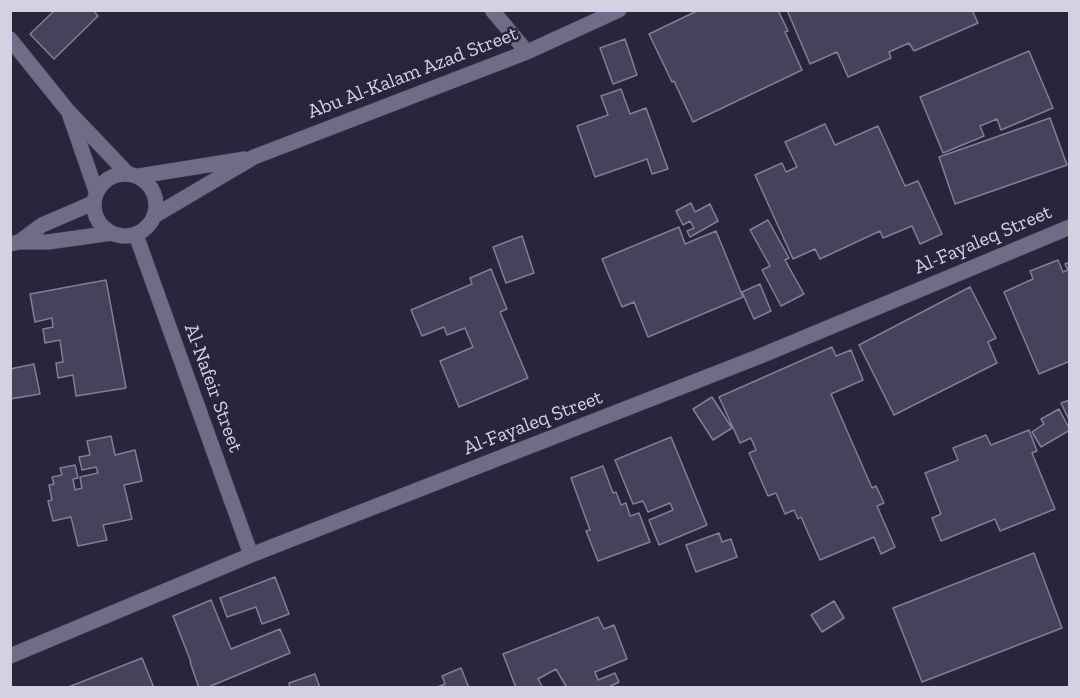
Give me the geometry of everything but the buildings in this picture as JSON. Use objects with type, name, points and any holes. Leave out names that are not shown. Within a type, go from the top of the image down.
[{"type":"street","points":[[492,10],[527,52]]},
{"type":"street","name":"Abu Al-Kalam Azad Street","points":[[154,216],[254,157],[527,52],[619,10]]},
{"type":"street","points":[[10,39],[68,111],[133,175],[148,183],[155,193],[157,204],[154,216],[150,224],[136,235],[123,236],[112,233],[102,226],[96,216],[95,197],[68,111]]},
{"type":"street","name":"Abu Al-Kalam Azad Street","points":[[133,175],[254,157]]},
{"type":"street","points":[[15,243],[42,225],[95,197],[104,181],[114,175],[133,175]]},
{"type":"street","name":"Al-Fayaleq Street","points":[[10,656],[251,555],[758,357],[1070,227]]},
{"type":"street","points":[[15,243],[48,242],[112,233]]},
{"type":"street","name":"Al-Nafeir Street","points":[[136,235],[251,555]]}]
